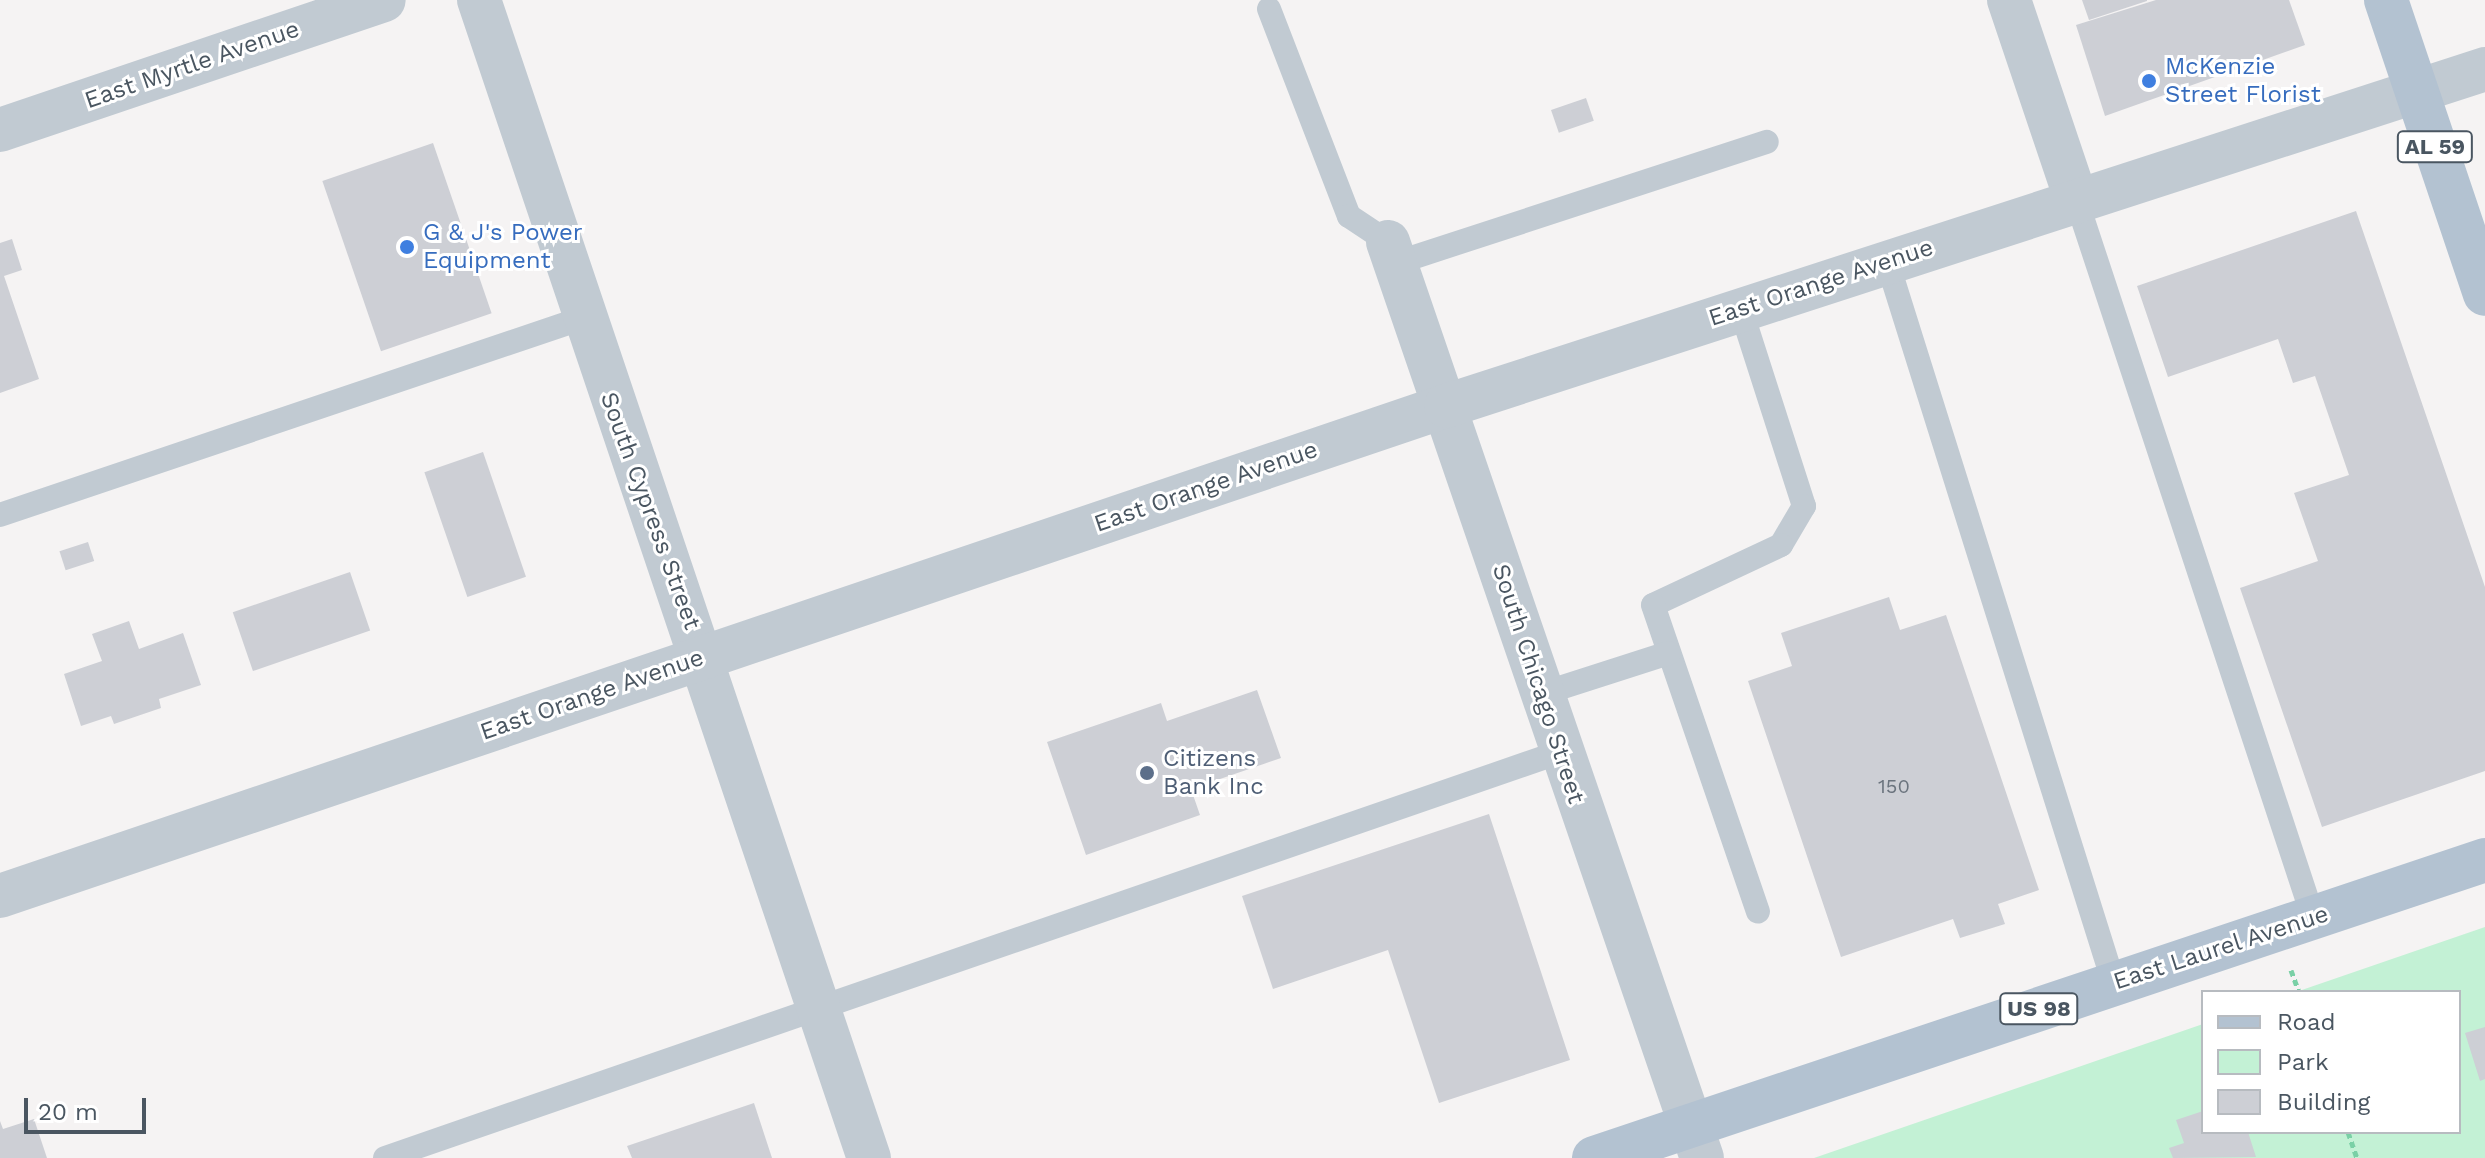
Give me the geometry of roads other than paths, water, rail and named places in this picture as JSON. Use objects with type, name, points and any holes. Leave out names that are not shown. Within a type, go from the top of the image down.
[{"type":"main road","name":"AL 59","points":[[2386,0],[2485,294]]},
{"type":"main road","name":"East Laurel Avenue","points":[[1594,1158],[1696,1142],[2114,984],[2485,860]]},
{"type":"street","name":"East Myrtle Avenue","points":[[0,130],[384,0]]},
{"type":"street","name":"South Cypress Street","points":[[479,0],[583,318],[704,658],[869,1158]]},
{"type":"street","points":[[2009,0],[2076,199]]},
{"type":"street","name":"East Orange Avenue","points":[[0,896],[1446,406],[2076,199],[2485,69]]},
{"type":"street","name":"South Chicago Street","points":[[1392,252],[1560,752],[1696,1142]]},
{"type":"lane","points":[[1269,9],[1349,216],[1392,252],[1767,142]]},
{"type":"lane","points":[[2076,199],[2313,917]]},
{"type":"lane","points":[[1887,261],[2114,984]]},
{"type":"lane","points":[[1741,310],[1804,506],[1781,545],[1653,605],[1758,911]]},
{"type":"lane","points":[[0,515],[583,318]]},
{"type":"lane","points":[[1541,694],[1669,653]]},
{"type":"lane","points":[[385,1158],[1560,752]]},
{"type":"place","name":"McKenzie Street Florist","points":[[2149,81]]},
{"type":"place","name":"G & J's Power Equipment","points":[[407,247]]},
{"type":"place","name":"Citizens Bank Inc","points":[[1147,773]]}]
